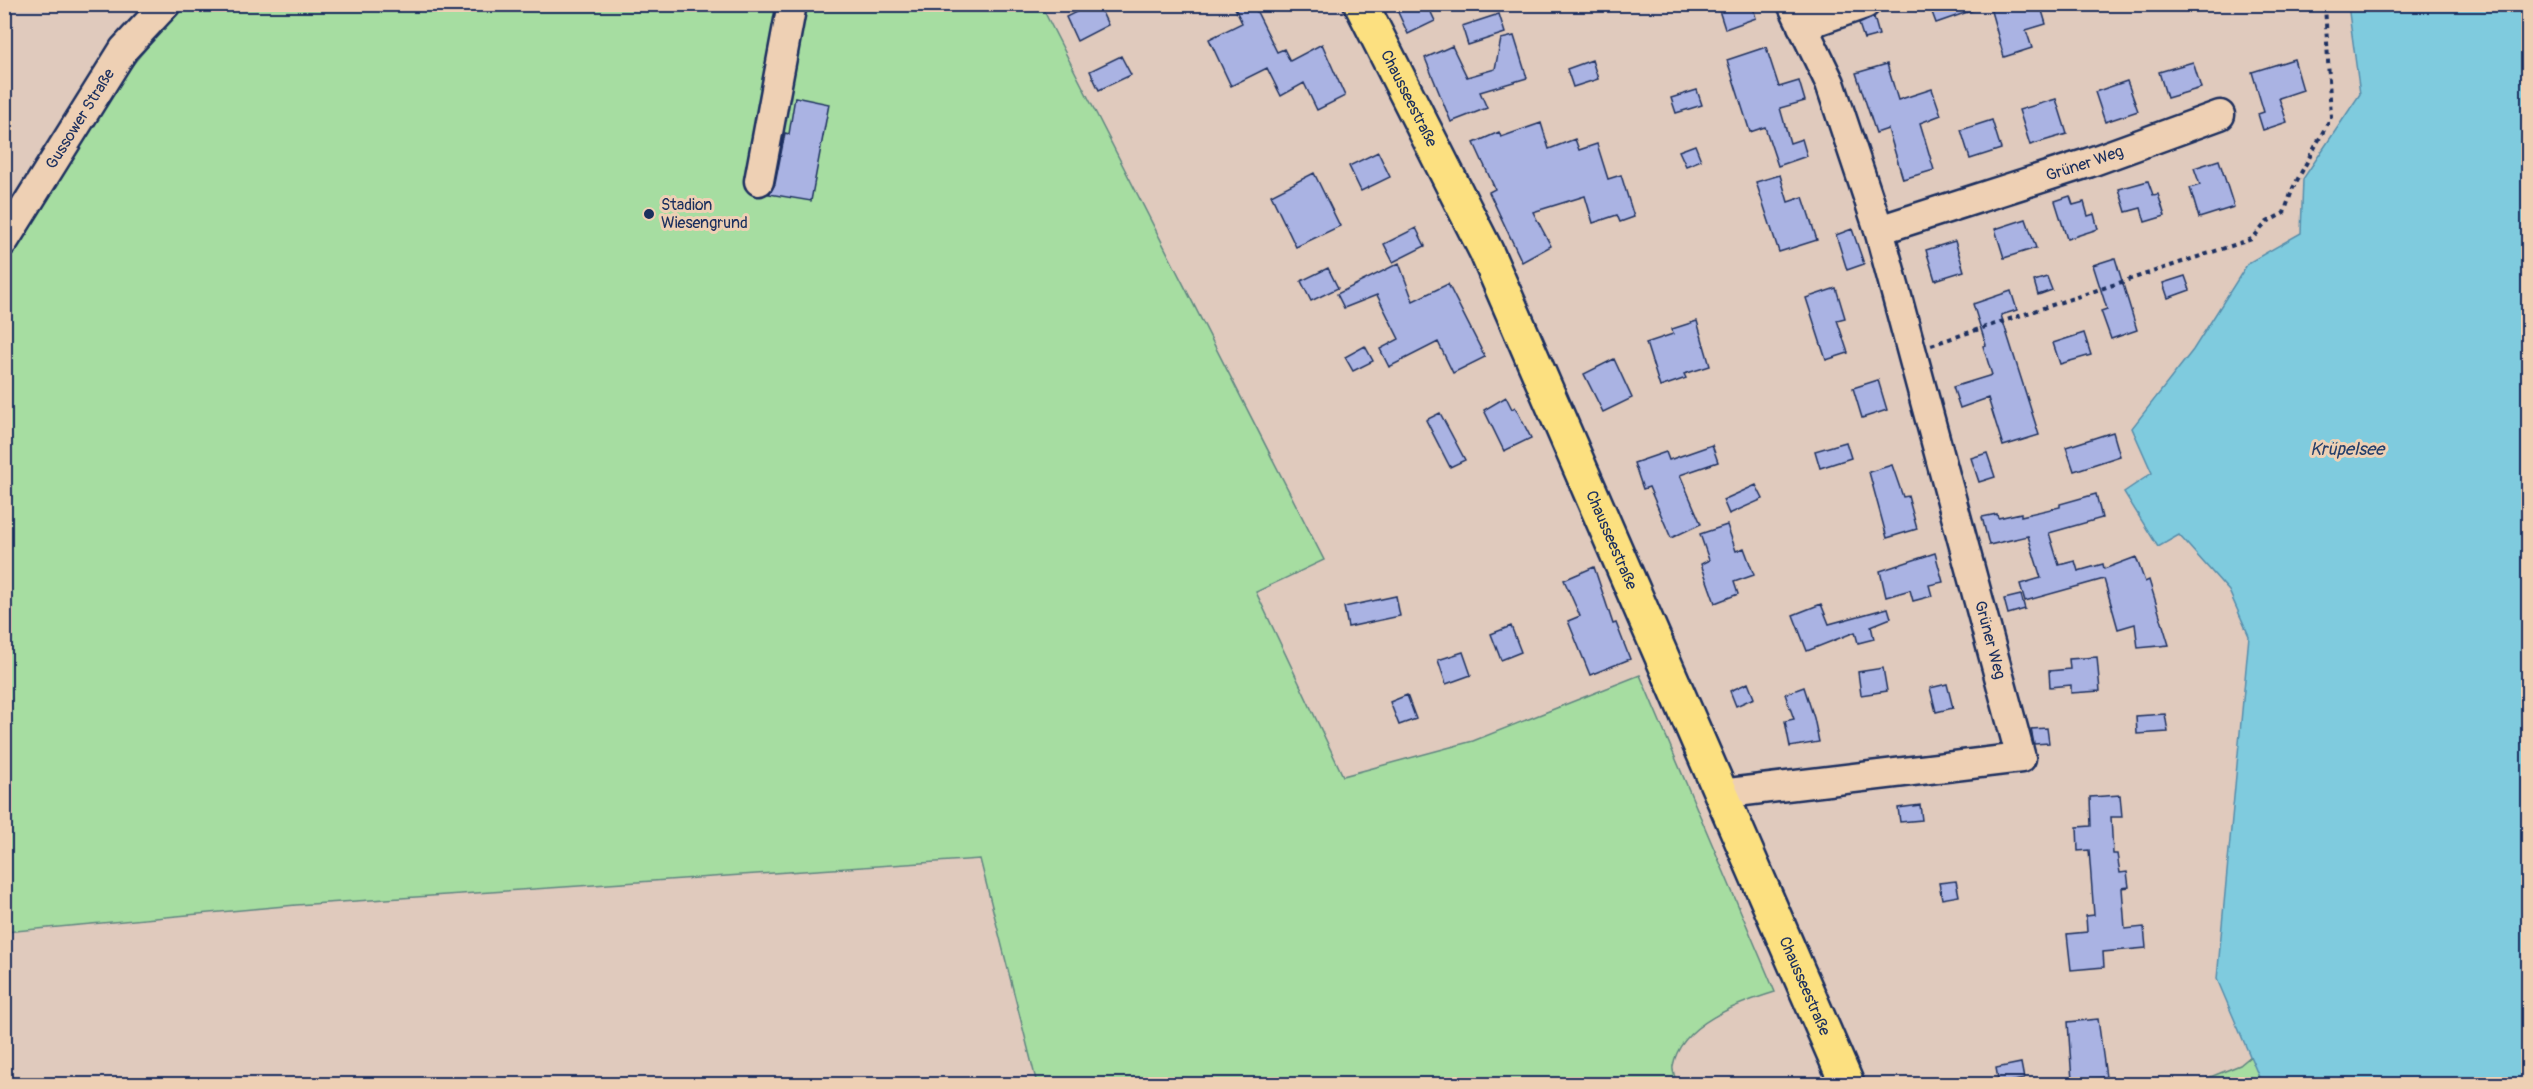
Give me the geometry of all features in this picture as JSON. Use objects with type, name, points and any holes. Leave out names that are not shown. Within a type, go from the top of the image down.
[{"type":"main road","name":"Chausseestraße","points":[[1361,4],[1486,250],[1847,1084]]},
{"type":"street","name":"Gussower Straße","points":[[4,241],[124,48],[166,4]]},
{"type":"street","points":[[759,181],[792,4]]},
{"type":"street","points":[[1797,15],[1865,4]]},
{"type":"street","name":"Grüner Weg","points":[[1720,794],[2021,758],[1879,230],[1830,83],[1797,15]]},
{"type":"street","name":"Grüner Weg","points":[[1879,230],[2088,163],[2220,115]]},
{"type":"path","points":[[1913,351],[2252,239],[2267,222],[2284,213],[2293,189],[2331,117],[2325,4]]},
{"type":"green space","points":[[1026,4],[1044,11],[1324,560],[1256,592],[1343,776],[1473,741],[1640,675],[1775,992],[1745,1002],[1713,1017],[1687,1038],[1678,1051],[1673,1066],[1677,1084],[1037,1084],[980,859],[296,905],[5,932],[4,266],[120,80],[182,5]]},
{"type":"green space","points":[[2251,1056],[2262,1084],[2193,1084],[2240,1065]]},
{"type":"water","name":"Krüpelsee","points":[[2348,5],[2528,5],[2528,1084],[2262,1084],[2217,979],[2249,636],[2229,591],[2179,535],[2158,547],[2124,492],[2152,473],[2132,428],[2193,350],[2248,263],[2301,233],[2303,179],[2360,94]]},
{"type":"building","points":[[1092,4],[1098,4],[1108,25],[1077,41],[1066,17]]},
{"type":"building","points":[[1233,4],[1253,4],[1277,52],[1284,49],[1290,61],[1322,44],[1345,96],[1317,110],[1304,83],[1281,96],[1267,68],[1231,86],[1209,39],[1242,23]]},
{"type":"building","points":[[1408,4],[1427,4],[1435,21],[1408,34],[1397,10]]},
{"type":"building","points":[[1717,4],[1752,4],[1756,18],[1725,29]]},
{"type":"building","points":[[1929,4],[1981,4],[1982,7],[1936,23]]},
{"type":"building","points":[[1989,4],[2040,4],[2046,24],[2026,30],[2032,48],[2004,57]]},
{"type":"building","points":[[1499,14],[1505,33],[1468,45],[1462,26]]},
{"type":"building","points":[[1874,17],[1879,35],[1864,39],[1859,24]]},
{"type":"building","points":[[1514,36],[1527,78],[1480,92],[1487,108],[1451,122],[1425,58],[1452,46],[1467,77],[1495,69],[1501,39]]},
{"type":"building","points":[[1766,47],[1779,87],[1799,81],[1805,101],[1780,108],[1790,143],[1802,139],[1807,156],[1778,166],[1765,127],[1750,132],[1727,60]]},
{"type":"building","points":[[1121,56],[1131,75],[1099,90],[1090,71]]},
{"type":"building","points":[[2294,59],[2303,90],[2279,98],[2287,122],[2263,130],[2258,114],[2264,112],[2252,72]]},
{"type":"building","points":[[1592,60],[1598,79],[1573,87],[1567,69]]},
{"type":"building","points":[[2193,62],[2201,88],[2167,98],[2159,72]]},
{"type":"building","points":[[1887,64],[1898,100],[1932,89],[1941,115],[1920,123],[1934,170],[1903,179],[1888,129],[1876,133],[1856,73]]},
{"type":"building","points":[[2127,81],[2138,111],[2105,122],[2095,92]]},
{"type":"building","points":[[1697,90],[1702,105],[1676,113],[1671,98]]},
{"type":"building","points":[[795,97],[829,104],[811,201],[769,194],[775,184],[785,133],[789,134]]},
{"type":"building","points":[[2056,99],[2067,134],[2030,145],[2019,110]]},
{"type":"building","points":[[1992,120],[2001,149],[1970,159],[1961,130]]},
{"type":"building","points":[[1541,123],[1549,149],[1575,139],[1579,150],[1597,144],[1608,179],[1621,175],[1634,217],[1620,222],[1617,215],[1593,223],[1585,196],[1533,212],[1551,246],[1522,262],[1489,192],[1495,189],[1474,143],[1499,132],[1501,137]]},
{"type":"building","points":[[1695,145],[1701,160],[1686,166],[1679,151]]},
{"type":"building","points":[[1378,152],[1390,177],[1361,191],[1349,166]]},
{"type":"building","points":[[2219,160],[2234,207],[2199,218],[2190,188],[2200,185],[2194,168]]},
{"type":"building","points":[[1314,173],[1340,226],[1296,247],[1271,195]]},
{"type":"building","points":[[1780,175],[1788,202],[1803,197],[1817,240],[1779,252],[1756,182]]},
{"type":"building","points":[[2148,181],[2153,195],[2158,194],[2165,216],[2145,222],[2141,208],[2126,212],[2119,189]]},
{"type":"building","points":[[2070,196],[2073,205],[2084,202],[2088,216],[2094,214],[2098,229],[2067,239],[2055,201]]},
{"type":"building","points":[[2026,219],[2036,248],[2004,258],[1995,229]]},
{"type":"building","points":[[1416,228],[1425,246],[1393,262],[1384,244]]},
{"type":"building","points":[[1852,229],[1864,264],[1847,270],[1836,235]]},
{"type":"building","points":[[1955,241],[1964,271],[1935,280],[1926,250]]},
{"type":"building","points":[[2115,258],[2137,330],[2111,339],[2101,311],[2107,309],[2093,265]]},
{"type":"building","points":[[1399,263],[1413,301],[1448,284],[1485,357],[1453,373],[1438,342],[1389,367],[1380,349],[1399,339],[1377,295],[1344,308],[1337,294]]},
{"type":"building","points":[[1328,268],[1338,288],[1311,301],[1301,281]]},
{"type":"building","points":[[2185,276],[2190,290],[2168,298],[2163,283]]},
{"type":"building","points":[[2047,277],[2052,290],[2038,295],[2034,281]]},
{"type":"building","points":[[1836,288],[1845,318],[1837,320],[1848,353],[1826,360],[1806,298]]},
{"type":"building","points":[[2011,291],[2017,310],[2001,315],[2039,435],[2003,446],[1988,398],[1960,408],[1953,387],[1992,375],[1983,346],[1986,345],[1973,304]]},
{"type":"building","points":[[1697,321],[1710,366],[1684,374],[1686,378],[1660,387],[1646,343],[1673,334],[1672,329]]},
{"type":"building","points":[[2084,333],[2091,355],[2060,364],[2053,343]]},
{"type":"building","points":[[1365,346],[1373,361],[1353,371],[1345,357]]},
{"type":"building","points":[[1614,359],[1632,398],[1603,412],[1584,374]]},
{"type":"building","points":[[1878,380],[1887,410],[1862,418],[1853,388]]},
{"type":"building","points":[[1506,397],[1512,409],[1515,407],[1531,438],[1504,451],[1484,410]]},
{"type":"building","points":[[1440,413],[1465,460],[1450,467],[1426,420]]},
{"type":"building","points":[[2113,432],[2120,456],[2074,471],[2066,447]]},
{"type":"building","points":[[1846,442],[1851,458],[1820,468],[1815,451]]},
{"type":"building","points":[[1712,445],[1718,462],[1680,475],[1701,524],[1671,538],[1649,487],[1643,489],[1634,463],[1666,452],[1669,460]]},
{"type":"building","points":[[1987,453],[1995,477],[1979,482],[1971,458]]},
{"type":"building","points":[[1892,465],[1903,497],[1908,496],[1917,529],[1887,538],[1869,472]]},
{"type":"building","points":[[1756,485],[1763,499],[1729,514],[1723,500]]},
{"type":"building","points":[[2096,494],[2102,518],[2049,533],[2059,565],[2075,561],[2078,571],[2103,564],[2104,569],[2136,557],[2145,582],[2149,580],[2169,645],[2138,648],[2135,624],[2118,629],[2104,579],[2025,601],[2020,584],[2041,578],[2028,536],[1989,545],[1982,517],[1997,514],[1998,518],[2021,513],[2021,516],[2060,507],[2060,504]]},
{"type":"building","points":[[1727,525],[1736,551],[1744,548],[1754,575],[1734,582],[1738,594],[1715,603],[1701,564],[1709,560],[1700,534]]},
{"type":"building","points":[[1935,553],[1943,582],[1929,585],[1932,596],[1913,601],[1910,590],[1886,597],[1880,571]]},
{"type":"building","points":[[1594,567],[1613,624],[1616,623],[1630,659],[1590,675],[1568,621],[1580,616],[1564,580]]},
{"type":"building","points":[[2021,595],[2025,609],[2008,614],[2004,599]]},
{"type":"building","points":[[1396,596],[1400,616],[1348,627],[1344,607]]},
{"type":"building","points":[[1821,604],[1829,624],[1888,608],[1891,618],[1871,626],[1874,639],[1858,643],[1855,632],[1807,651],[1793,615]]},
{"type":"building","points":[[1511,626],[1521,652],[1501,660],[1491,634]]},
{"type":"building","points":[[1463,652],[1471,675],[1446,684],[1438,660]]},
{"type":"building","points":[[2097,657],[2100,691],[2071,693],[2071,685],[2050,687],[2049,671],[2070,669],[2069,659]]},
{"type":"building","points":[[1883,668],[1887,691],[1861,695],[1858,672]]},
{"type":"building","points":[[1748,683],[1754,698],[1736,706],[1730,691]]},
{"type":"building","points":[[1947,684],[1953,708],[1936,712],[1930,688]]},
{"type":"building","points":[[1804,687],[1819,742],[1790,747],[1785,721],[1794,719],[1785,694]]},
{"type":"building","points":[[1407,695],[1416,719],[1399,725],[1390,702]]},
{"type":"building","points":[[2165,714],[2168,732],[2137,734],[2136,716]]},
{"type":"building","points":[[2047,728],[2049,743],[2034,744],[2031,729]]},
{"type":"building","points":[[2120,795],[2122,817],[2111,817],[2113,854],[2117,854],[2120,873],[2127,872],[2129,887],[2122,888],[2125,929],[2144,927],[2146,948],[2103,952],[2104,967],[2071,970],[2067,934],[2087,932],[2086,916],[2094,915],[2089,850],[2078,851],[2077,827],[2091,826],[2090,797]]},
{"type":"building","points":[[1920,805],[1922,820],[1900,822],[1898,808]]},
{"type":"building","points":[[1956,881],[1959,896],[1942,899],[1939,883]]},
{"type":"building","points":[[2098,1019],[2106,1077],[2072,1081],[2068,1022]]},
{"type":"building","points":[[2021,1063],[2024,1079],[1999,1084],[1996,1068]]},
{"type":"place","name":"Stadion Wiesengrund","points":[[649,214]]}]
